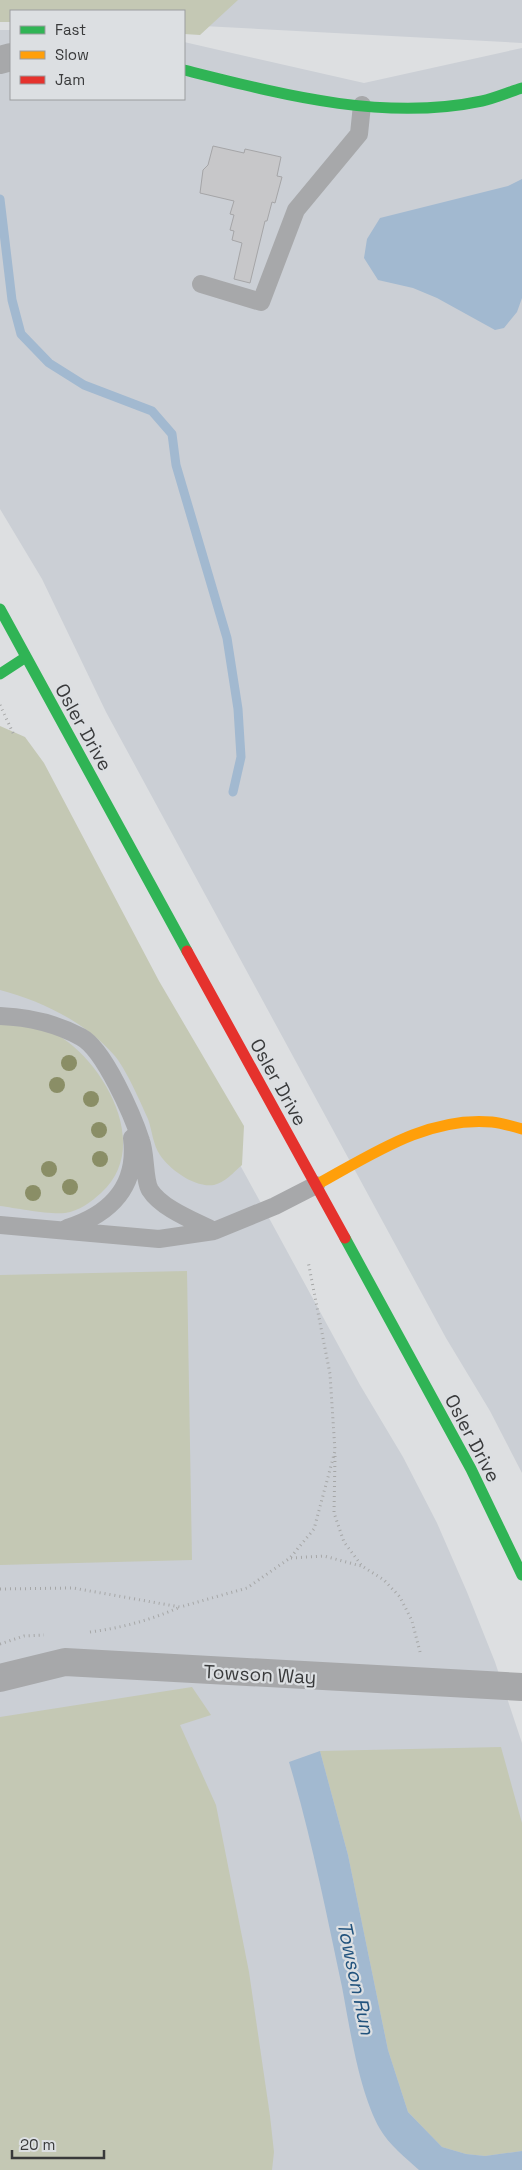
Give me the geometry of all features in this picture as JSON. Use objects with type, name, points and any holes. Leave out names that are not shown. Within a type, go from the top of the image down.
[{"type":"street","points":[[185,70],[280,94],[362,105],[414,108],[483,102],[522,88]]},
{"type":"street","name":"Osler Drive","points":[[0,609],[471,1469],[522,1575]]},
{"type":"street","points":[[0,674],[26,658]]},
{"type":"street","points":[[316,1185],[418,1132],[438,1125],[474,1119],[492,1120],[522,1129]]},
{"type":"street","name":"Towson Way","points":[[0,1678],[65,1662],[522,1687]]},
{"type":"lane","points":[[201,284],[261,302],[296,210],[359,134],[362,105]]},
{"type":"lane","points":[[0,1016],[24,1017],[82,1037],[110,1070],[129,1110],[142,1143],[150,1190],[173,1210],[214,1231]]},
{"type":"lane","points":[[62,1230],[88,1221],[105,1210],[131,1175],[134,1153],[129,1110]]},
{"type":"lane","points":[[0,1224],[158,1239],[214,1231],[275,1206],[316,1185]]},
{"type":"path","points":[[0,705],[14,735]]},
{"type":"path","points":[[308,1261],[330,1374],[335,1451],[334,1513],[344,1542],[362,1566]]},
{"type":"path","points":[[84,1632],[122,1627],[158,1617],[180,1607],[247,1588],[290,1558],[314,1529],[335,1451]]},
{"type":"path","points":[[290,1558],[324,1556],[362,1566],[384,1580],[400,1597],[412,1621],[421,1658]]},
{"type":"path","points":[[0,1589],[73,1588],[180,1607]]},
{"type":"path","points":[[0,1644],[24,1636],[49,1635]]},
{"type":"shaded area","points":[[100,0],[522,0],[522,43],[185,25],[185,10]]},
{"type":"shaded area","points":[[0,30],[10,30],[10,100],[185,100],[185,42],[364,83],[522,48],[522,1473],[490,1411],[446,1338],[106,712],[42,579],[0,509]]},
{"type":"shaded area","points":[[0,744],[16,754],[360,1385],[403,1457],[437,1523],[495,1662],[522,1743],[522,2170],[0,2170]]},
{"type":"green space","points":[[0,0],[238,0],[200,35],[185,34],[185,10],[10,10],[10,22],[0,22]]},
{"type":"green space","points":[[0,726],[25,737],[44,763],[159,981],[244,1126],[242,1165],[218,1184],[207,1185],[191,1181],[176,1172],[164,1161],[156,1147],[148,1119],[128,1076],[114,1055],[90,1032],[47,1007],[0,990]]},
{"type":"green space","points":[[0,1018],[44,1029],[68,1042],[98,1073],[110,1093],[118,1113],[123,1135],[122,1156],[115,1175],[101,1193],[84,1206],[75,1210],[65,1213],[51,1213],[0,1206]]},
{"type":"green space","points":[[187,1271],[192,1560],[0,1565],[0,1275]]},
{"type":"green space","points":[[192,1687],[211,1715],[180,1725],[216,1805],[249,1972],[270,2116],[274,2152],[272,2170],[0,2170],[0,1717]]},
{"type":"green space","points":[[501,1747],[522,1823],[522,2151],[485,2156],[466,2154],[442,2147],[408,2112],[388,2050],[348,1855],[320,1751]]},
{"type":"water","points":[[522,179],[522,298],[517,312],[504,328],[495,330],[437,298],[413,288],[378,280],[364,258],[367,239],[380,218],[508,186]]},
{"type":"water","name":"Towson Run","points":[[320,1751],[348,1855],[388,2050],[408,2112],[442,2147],[466,2154],[485,2156],[522,2151],[522,2170],[419,2170],[398,2151],[380,2129],[366,2097],[356,2060],[318,1874],[289,1762]]},
{"type":"building","points":[[213,146],[244,153],[245,149],[281,157],[277,176],[282,177],[275,203],[272,202],[267,221],[265,221],[250,283],[234,279],[242,243],[232,240],[234,231],[230,230],[234,215],[230,214],[234,201],[200,193],[203,170],[208,165]]},
{"type":"waterway","points":[[0,199],[12,300],[21,334],[49,363],[84,385],[152,411],[172,434],[176,465],[227,638],[238,709],[241,757],[233,792]]},
{"type":"traffic: fast","points":[[185,70],[294,96],[370,107],[445,107],[482,101],[522,88]]},
{"type":"traffic: fast","points":[[0,609],[187,951]]},
{"type":"traffic: fast","points":[[0,674],[26,657]]},
{"type":"traffic: fast","points":[[345,1238],[471,1469],[522,1575]]},
{"type":"traffic: slow","points":[[316,1185],[379,1150],[422,1131],[468,1122],[492,1122],[522,1129]]},
{"type":"traffic: jam","points":[[187,951],[345,1238]]}]
